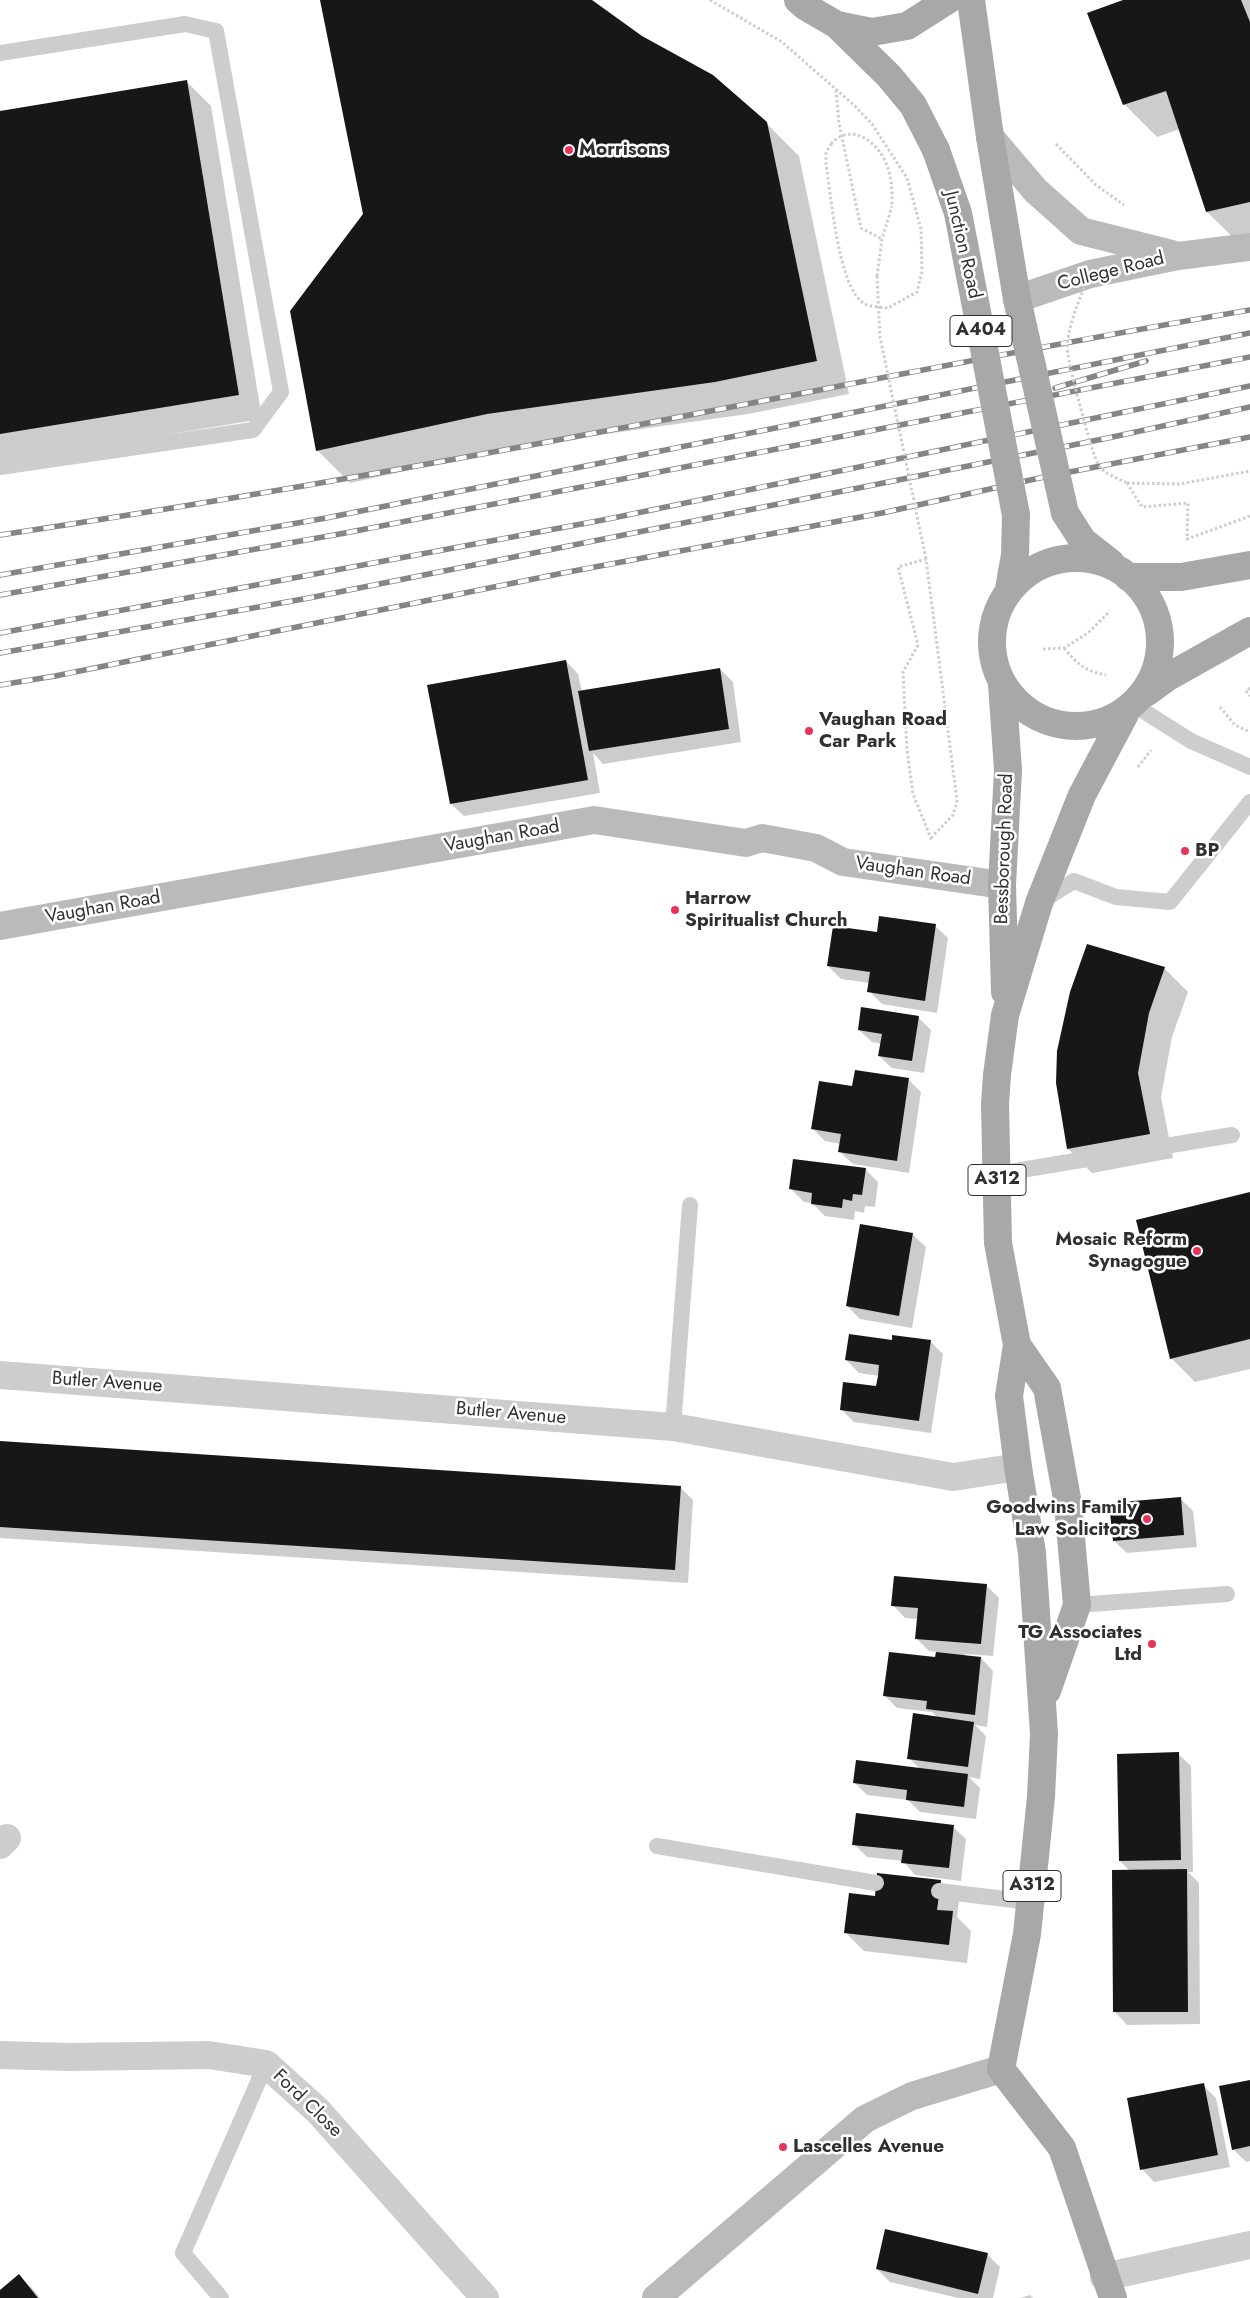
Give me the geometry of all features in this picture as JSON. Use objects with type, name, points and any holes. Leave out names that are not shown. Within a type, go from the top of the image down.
[{"type":"main road","points":[[798,0],[806,7],[837,25],[872,32],[908,26],[948,0]]},
{"type":"main road","name":"A404","points":[[971,0],[990,137],[1016,299],[1065,513],[1083,541],[1124,573]]},
{"type":"main road","name":"Junction Road","points":[[837,25],[889,76],[913,105],[936,150],[958,213],[1016,515],[1015,555],[1009,589]]},
{"type":"main road","points":[[1134,704],[1158,666],[1161,633],[1155,613],[1142,589],[1124,573],[1090,558],[1048,565],[1032,570],[1009,589],[992,625],[992,657],[1002,684],[1019,705],[1044,720],[1062,724],[1091,724],[1134,704],[1168,677],[1250,631]]},
{"type":"main road","points":[[1124,573],[1182,577],[1250,565]]},
{"type":"main road","name":"Bessborough Road","points":[[1001,2069],[1021,1971],[1030,1902],[1041,1797],[1043,1701],[1032,1553],[1009,1396],[1017,1345],[998,1243],[997,1075],[1005,1015],[1002,885],[1008,770],[1002,684]]},
{"type":"main road","name":"Bessborough Road","points":[[1005,1015],[1039,903],[1082,795],[1134,704]]},
{"type":"main road","name":"Bessborough Road","points":[[1017,1345],[1047,1388],[1068,1504],[1077,1605],[1043,1701]]},
{"type":"main road","points":[[1001,2069],[1062,2148],[1109,2288]]},
{"type":"street","name":"College Road","points":[[990,137],[1036,191],[1082,231],[1178,256]]},
{"type":"street","name":"College Road","points":[[1016,299],[1090,274],[1178,256],[1250,247]]},
{"type":"street","name":"Vaughan Road","points":[[0,926],[594,820],[746,843],[762,838],[816,848],[843,862],[1002,885]]},
{"type":"street","name":"Butler Avenue","points":[[0,1375],[673,1427],[953,1477],[1018,1467]]},
{"type":"street","name":"Ford Close","points":[[0,2055],[68,2058],[209,2055],[266,2064],[318,2110],[486,2298]]},
{"type":"street","points":[[656,2298],[865,2118],[912,2096],[1001,2069]]},
{"type":"street","points":[[1109,2288],[1250,2245]]},
{"type":"lane","points":[[0,53],[185,24],[216,31],[281,392],[253,430],[0,467]]},
{"type":"lane","points":[[1134,704],[1191,741],[1250,767]]},
{"type":"lane","points":[[1039,903],[1074,881],[1116,897],[1170,902],[1250,802]]},
{"type":"lane","points":[[997,1174],[1232,1135]]},
{"type":"lane","points":[[673,1427],[690,1205]]},
{"type":"lane","points":[[1077,1605],[1227,1594]]},
{"type":"lane","points":[[657,1846],[700,1855],[876,1883]]},
{"type":"lane","points":[[939,1891],[1030,1902]]},
{"type":"lane","points":[[222,2298],[183,2253],[266,2064]]},
{"type":"path","points":[[710,0],[782,42],[836,89],[872,124],[907,178],[921,229],[922,271],[917,292],[888,308],[865,304],[854,292],[842,267],[826,164],[826,154],[838,137],[850,133],[859,134],[871,143],[886,162],[892,184],[892,206],[882,239],[877,276],[880,337],[926,559],[957,801],[953,815],[931,838],[913,794],[907,750],[903,672],[918,645],[898,567],[926,559]]},
{"type":"path","points":[[836,89],[839,123],[861,228],[882,239]]},
{"type":"path","points":[[1056,144],[1096,185],[1125,206]]},
{"type":"path","points":[[1090,274],[1071,318],[1067,349],[1091,445],[1098,465],[1109,474],[1127,483],[1180,484],[1250,471]]},
{"type":"path","points":[[1127,483],[1142,507],[1188,503],[1187,539],[1250,516]]},
{"type":"path","points":[[1043,649],[1064,648],[1088,633],[1110,611]]},
{"type":"path","points":[[1064,648],[1075,662],[1091,673],[1106,675]]},
{"type":"path","points":[[1250,688],[1246,691],[1250,696]]},
{"type":"path","points":[[1220,707],[1235,725],[1250,732]]},
{"type":"path","points":[[1134,773],[1167,727]]},
{"type":"building","points":[[320,0],[592,0],[642,36],[713,75],[767,122],[817,361],[715,382],[487,414],[316,451],[290,311],[363,214]]},
{"type":"building","points":[[1123,0],[1241,0],[1250,22],[1250,202],[1206,212],[1166,91],[1123,105],[1087,13]]},
{"type":"building","points":[[187,80],[239,395],[0,434],[0,111]]},
{"type":"building","points":[[566,660],[588,780],[450,804],[427,685]]},
{"type":"building","points":[[720,668],[729,729],[589,751],[578,691]]},
{"type":"building","points":[[879,916],[936,924],[925,1001],[867,992],[870,972],[827,966],[833,926],[877,932]]},
{"type":"building","points":[[1087,944],[1165,967],[1149,1013],[1138,1073],[1150,1134],[1067,1149],[1056,1083],[1057,1051],[1070,992]]},
{"type":"building","points":[[861,1007],[919,1016],[912,1061],[878,1056],[882,1034],[858,1030]]},
{"type":"building","points":[[855,1070],[909,1078],[897,1161],[838,1152],[841,1134],[811,1129],[819,1081],[852,1086]]},
{"type":"building","points":[[793,1159],[866,1168],[862,1195],[853,1194],[852,1201],[843,1199],[842,1208],[811,1204],[812,1193],[789,1189]]},
{"type":"building","name":"Mosaic Reform Synagogue","points":[[1250,1192],[1250,1339],[1170,1359],[1136,1220]]},
{"type":"building","points":[[860,1224],[913,1233],[899,1316],[846,1306]]},
{"type":"building","points":[[849,1334],[892,1340],[892,1335],[931,1340],[919,1421],[840,1410],[843,1382],[876,1386],[878,1376],[879,1365],[845,1360]]},
{"type":"building","points":[[0,1441],[681,1486],[675,1570],[0,1527]]},
{"type":"building","name":"Goodwins Family Law Solicitors","points":[[1181,1497],[1184,1535],[1113,1541],[1109,1503]]},
{"type":"building","points":[[894,1576],[987,1584],[981,1644],[915,1639],[918,1608],[891,1606]]},
{"type":"building","points":[[889,1652],[935,1657],[936,1652],[981,1657],[975,1715],[926,1709],[927,1701],[883,1696]]},
{"type":"building","points":[[913,1713],[974,1722],[968,1767],[907,1759]]},
{"type":"building","points":[[1179,1752],[1181,1860],[1119,1861],[1117,1754]]},
{"type":"building","points":[[856,1760],[968,1774],[964,1807],[906,1800],[907,1790],[853,1783]]},
{"type":"building","points":[[856,1813],[954,1825],[949,1868],[901,1863],[903,1850],[852,1845]]},
{"type":"building","points":[[1187,1869],[1188,2012],[1113,2012],[1112,1870]]},
{"type":"building","points":[[877,1873],[941,1880],[937,1910],[953,1911],[949,1945],[844,1933],[849,1893],[875,1896]]},
{"type":"building","points":[[1250,2080],[1250,2146],[1232,2150],[1219,2086]]},
{"type":"building","points":[[1204,2083],[1218,2155],[1140,2170],[1127,2098]]},
{"type":"building","points":[[885,2229],[988,2253],[978,2294],[876,2269]]},
{"type":"building","points":[[19,2274],[38,2298],[0,2298],[0,2290]]},
{"type":"railway","points":[[0,535],[386,472],[1012,353],[1250,310]]},
{"type":"railway","points":[[0,575],[326,518],[1250,333]]},
{"type":"railway","points":[[0,595],[345,533],[1250,357]]},
{"type":"railway","points":[[1055,388],[1146,361]]},
{"type":"railway","points":[[0,633],[608,519],[1250,386]]},
{"type":"railway","points":[[0,653],[309,598],[1108,438],[1250,407]]},
{"type":"railway","points":[[0,685],[55,676],[563,573],[882,513],[1044,477],[1250,437]]},
{"type":"place","name":"Morrisons","points":[[569,150]]},
{"type":"place","name":"Vaughan Road Car Park","points":[[809,731]]},
{"type":"place","name":"BP","points":[[1185,851]]},
{"type":"place","name":"Harrow Spiritualist Church","points":[[675,910]]},
{"type":"place","name":"Mosaic Reform Synagogue","points":[[1197,1251]]},
{"type":"place","name":"Goodwins Family Law Solicitors","points":[[1147,1519]]},
{"type":"place","name":"TG Associates Ltd","points":[[1152,1644]]},
{"type":"place","name":"Lascelles Avenue","points":[[783,2147]]}]
